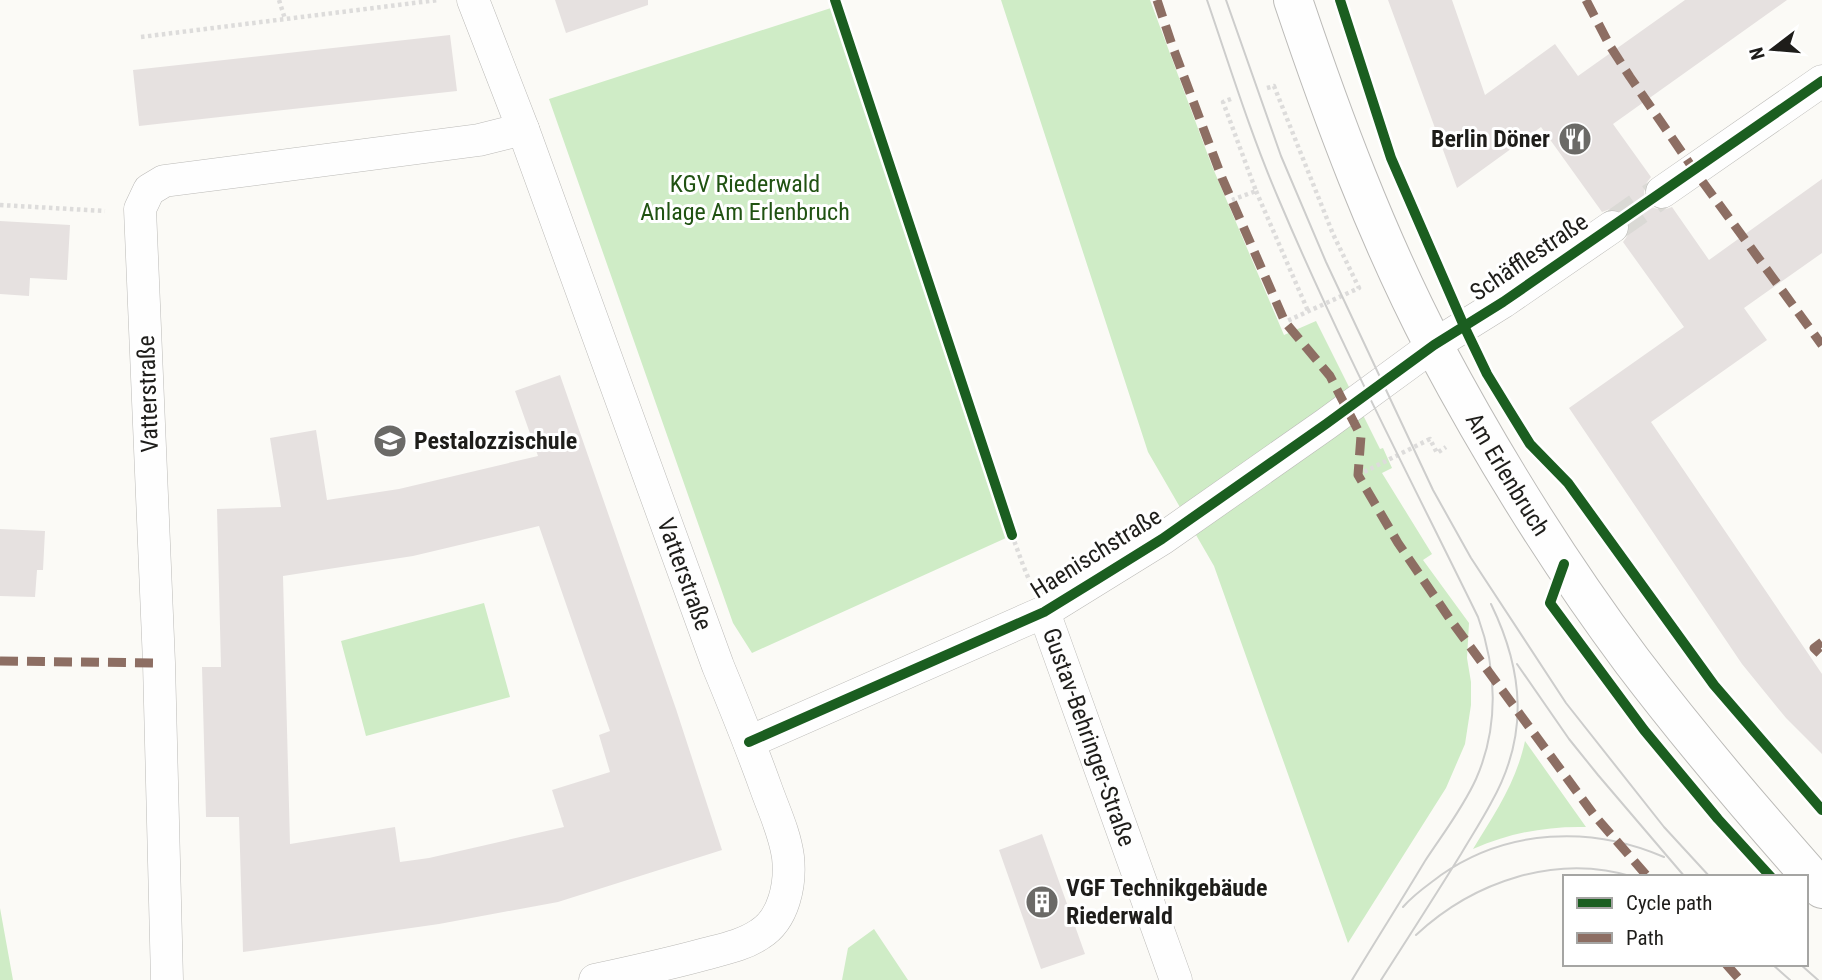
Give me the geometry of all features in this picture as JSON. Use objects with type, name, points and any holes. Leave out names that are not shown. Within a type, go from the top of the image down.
[{"type":"main road","name":"Am Erlenbruch","points":[[1293,0],[1350,159],[1379,229],[1434,345],[1479,428],[1529,512],[1632,661],[1702,750],[1822,889]]},
{"type":"street","name":"Vatterstraße","points":[[473,0],[523,129],[718,666],[750,743]]},
{"type":"street","points":[[1661,192],[1822,81]]},
{"type":"street","points":[[141,209],[149,190],[164,181],[479,140],[523,129]]},
{"type":"street","name":"Vatterstraße","points":[[141,209],[159,663],[167,980]]},
{"type":"street","name":"Schäfflestraße","points":[[1434,345],[1503,302],[1612,227]]},
{"type":"street","name":"Haenischstraße","points":[[750,743],[1044,612],[1162,539],[1434,345]]},
{"type":"street","name":"Gustav-Behringer-Straße","points":[[1044,612],[1177,980]]},
{"type":"street","points":[[595,980],[746,942],[763,933],[776,918],[785,899],[788,859],[783,835],[750,743]]},
{"type":"path","points":[[279,0],[285,19]]},
{"type":"path","points":[[141,37],[438,0]]},
{"type":"path","points":[[1266,88],[1274,86],[1328,222],[1359,288],[1285,322]]},
{"type":"path","points":[[1231,99],[1223,102],[1256,191],[1308,311]]},
{"type":"path","points":[[1232,200],[1256,191]]},
{"type":"path","points":[[0,205],[101,211],[141,209]]},
{"type":"path","points":[[1358,475],[1430,439],[1437,453],[1455,442]]},
{"type":"path","points":[[1012,535],[1044,612]]},
{"type":"green space","points":[[1001,0],[1150,0],[1212,166],[1284,335],[1316,321],[1392,468],[1382,473],[1432,554],[1423,560],[1469,623],[1467,658],[1471,705],[1465,744],[1446,788],[1348,943],[1214,566],[1148,452]]},
{"type":"green space","name":"KGV Riederwald Anlage Am Erlenbruch","points":[[841,1],[1017,533],[752,653],[733,623],[549,99],[831,8]]},
{"type":"green space","points":[[484,603],[510,697],[366,736],[341,641]]},
{"type":"green space","points":[[1525,741],[1586,827],[1528,832],[1473,849],[1510,784]]},
{"type":"green space","points":[[0,908],[13,980],[0,980]]},
{"type":"green space","points":[[874,929],[908,980],[842,980],[848,948]]},
{"type":"building","points":[[555,0],[648,0],[648,5],[566,33]]},
{"type":"building","points":[[1388,0],[1452,0],[1485,95],[1555,44],[1578,76],[1685,0],[1787,0],[1613,124],[1651,177],[1645,185],[1647,203],[1663,210],[1672,207],[1709,260],[1822,179],[1822,253],[1744,308],[1767,340],[1651,422],[1822,674],[1822,754],[1786,718],[1742,664],[1569,408],[1684,327],[1623,242],[1630,226],[1627,217],[1619,210],[1602,212],[1541,127],[1457,188]]},
{"type":"building","points":[[450,35],[457,91],[139,126],[133,70]]},
{"type":"building","points":[[0,221],[70,225],[67,280],[30,278],[29,296],[0,294]]},
{"type":"building","points":[[560,375],[722,850],[558,902],[439,924],[243,952],[239,817],[206,817],[202,667],[221,667],[217,509],[281,507],[270,438],[316,430],[327,500],[399,489],[538,456],[515,391]],"holes":[[[539,526],[610,731],[599,735],[610,772],[552,790],[564,827],[429,858],[400,862],[395,827],[290,844],[283,576],[413,556]]]},
{"type":"building","points":[[0,529],[45,531],[43,570],[37,570],[35,597],[0,596]]},
{"type":"building","name":"VGF Technikgebäude Riederwald","points":[[1042,834],[1085,954],[1041,969],[999,850]]},
{"type":"tunnel","points":[[1612,227],[1662,192]]},
{"type":"tram line","points":[[1207,0],[1250,126],[1279,200],[1350,358],[1478,617],[1492,677],[1489,739],[1471,790],[1352,980]]},
{"type":"tram line","points":[[1226,0],[1281,156],[1326,262],[1433,490],[1471,558],[1566,703],[1664,827],[1708,875]]},
{"type":"tram line","points":[[1381,980],[1484,816],[1512,753],[1518,704],[1516,679],[1502,629],[1491,604]]},
{"type":"tram line","points":[[1517,664],[1569,739],[1683,875]]},
{"type":"tram line","points":[[1403,907],[1441,875],[1467,860],[1493,848],[1521,841],[1550,837],[1608,840],[1664,857]]},
{"type":"tram line","points":[[1416,935],[1464,900],[1518,877],[1576,868],[1626,875]]},
{"type":"tram line","points":[[1774,966],[1790,980]]},
{"type":"tram line","points":[[1802,966],[1818,980]]},
{"type":"marked path","points":[[1157,0],[1222,178],[1285,322],[1330,376],[1361,436],[1358,475],[1398,543],[1452,622],[1594,815],[1646,875]]},
{"type":"marked path","points":[[1586,0],[1630,77],[1694,170],[1822,345]]},
{"type":"marked path","points":[[1822,642],[1814,648],[1822,656]]},
{"type":"marked path","points":[[0,661],[159,663]]},
{"type":"marked path","points":[[1728,966],[1740,980]]},
{"type":"cycle path","points":[[835,0],[1012,535]]},
{"type":"cycle path","points":[[1340,0],[1391,158],[1487,374],[1530,444],[1568,483],[1714,685],[1822,810]]},
{"type":"cycle path","points":[[749,742],[1044,612],[1096,580],[1162,539],[1434,345],[1503,302],[1822,81]]},
{"type":"cycle path","points":[[1564,564],[1550,603],[1644,730],[1718,819],[1769,875]]},
{"type":"place","name":"Berlin Döner","points":[[1575,139]]},
{"type":"place","name":"Pestalozzischule","points":[[390,441]]},
{"type":"place","name":"VGF Technikgebäude Riederwald","points":[[1042,902]]}]
